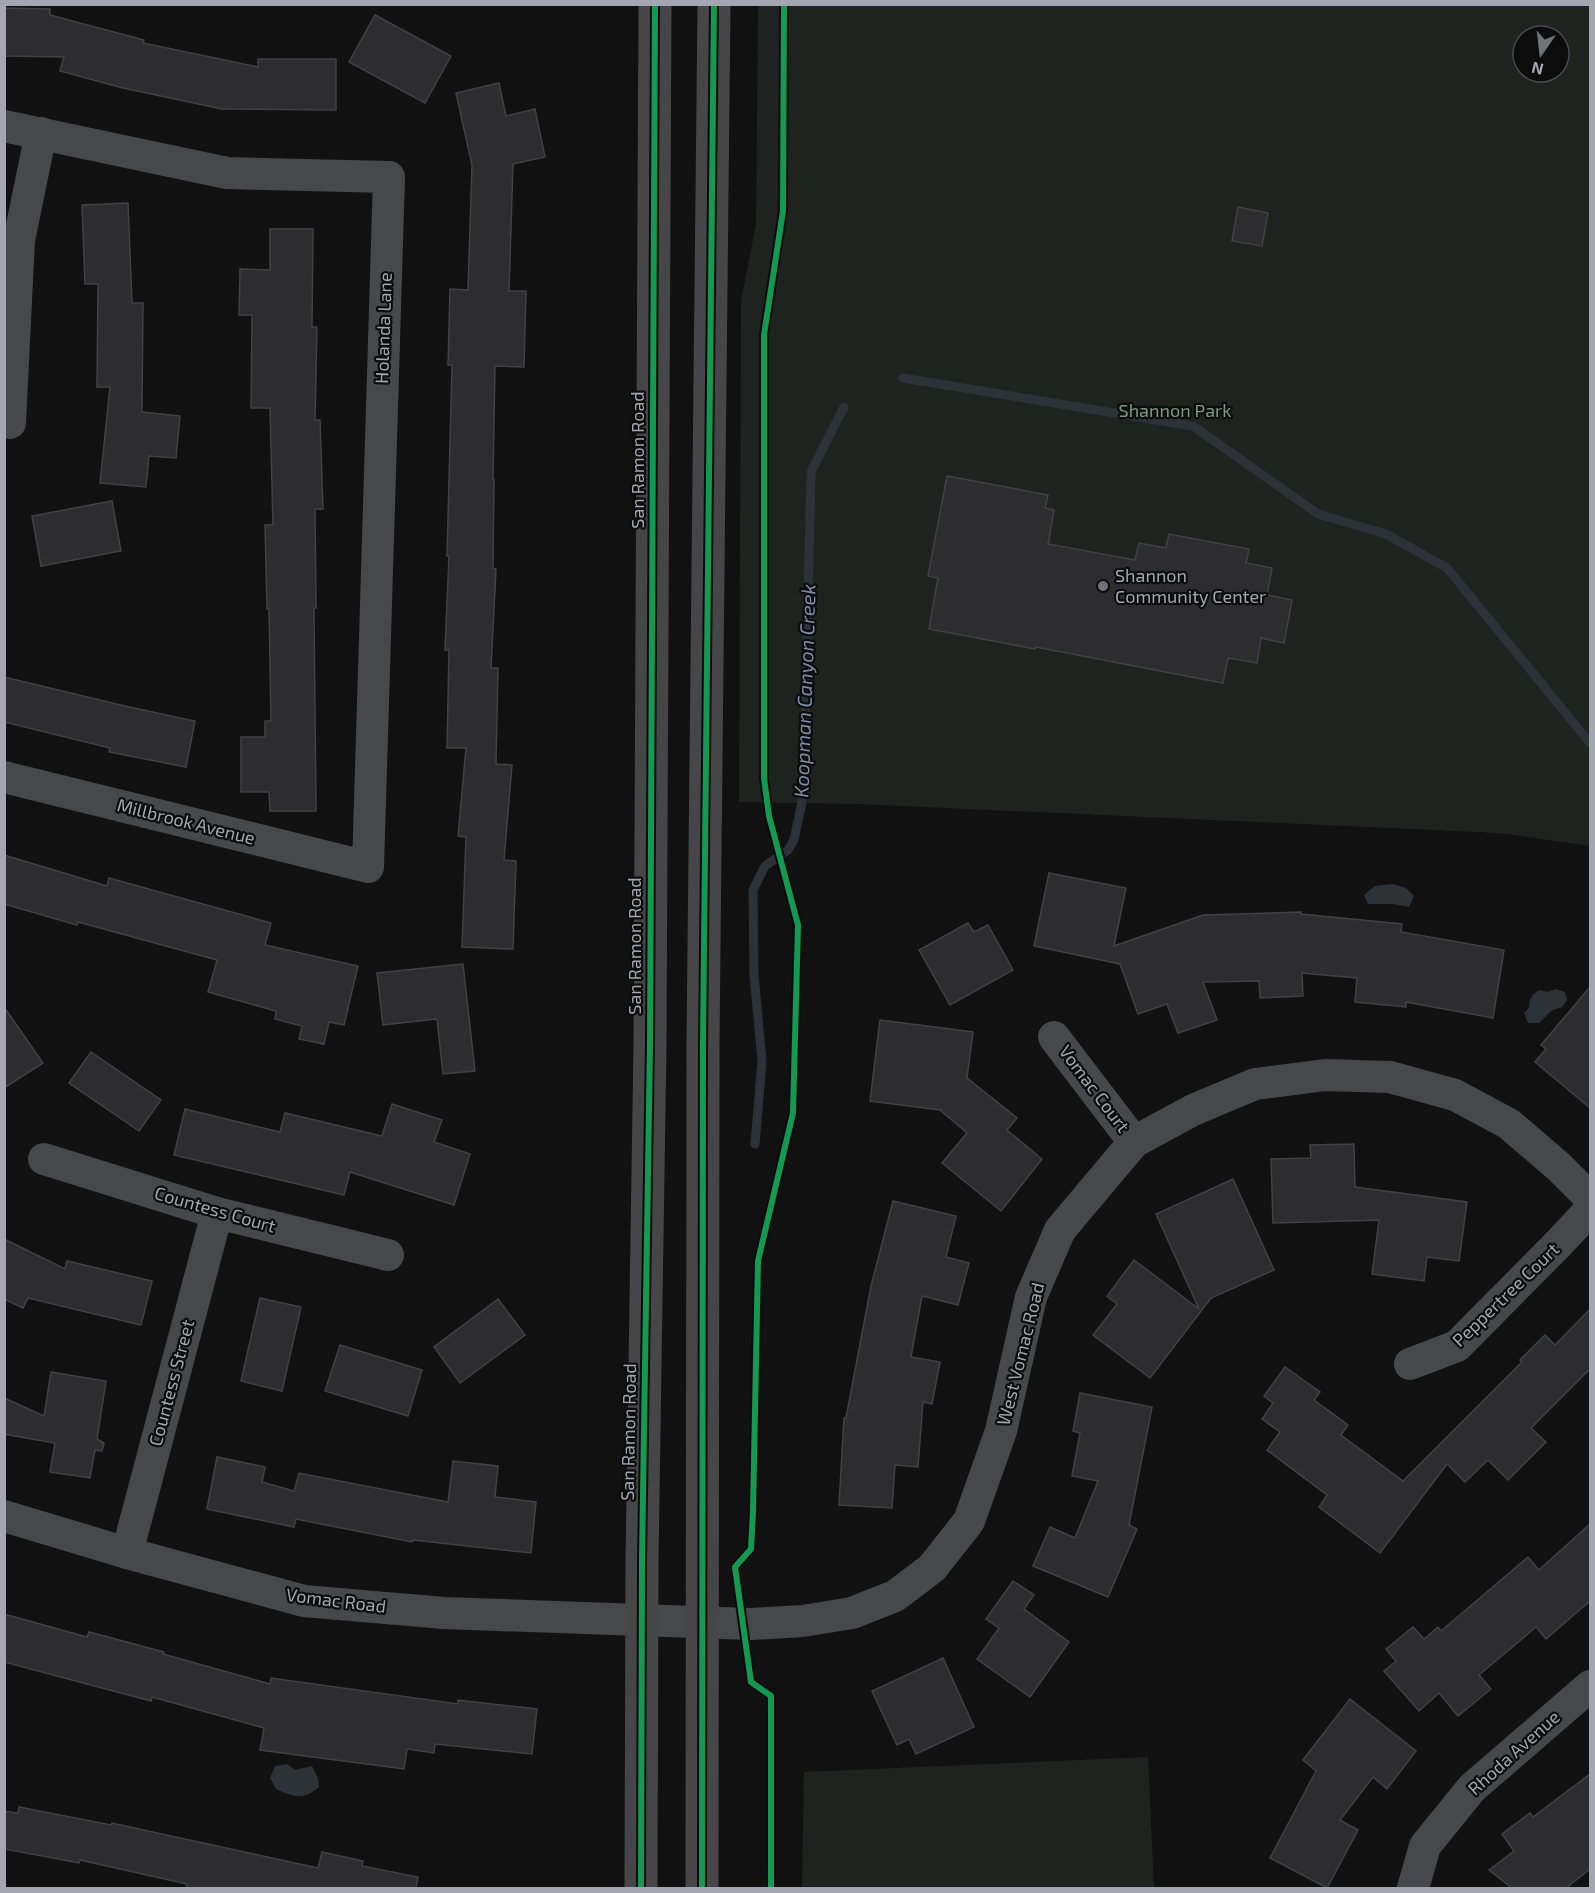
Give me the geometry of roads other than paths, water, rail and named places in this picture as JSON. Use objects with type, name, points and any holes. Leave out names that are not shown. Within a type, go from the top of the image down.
[{"type":"main road","name":"San Ramon Road","points":[[641,1888],[642,1620],[650,1032],[655,4]]},
{"type":"main road","points":[[702,1888],[703,1042],[714,4]]},
{"type":"street","name":"Holanda Lane","points":[[4,126],[227,173],[389,177],[368,867]]},
{"type":"street","points":[[10,423],[19,240],[41,133]]},
{"type":"street","name":"Millbrook Avenue","points":[[4,777],[368,867]]},
{"type":"street","name":"Vomac Court","points":[[1054,1037],[1134,1142]]},
{"type":"street","name":"West Vomac Road","points":[[642,1620],[751,1624],[803,1621],[852,1613],[895,1596],[932,1568],[969,1521],[1001,1431],[1031,1298],[1060,1230],[1134,1142],[1193,1110],[1255,1083],[1325,1075],[1390,1077],[1455,1095],[1509,1124],[1559,1167],[1590,1198]]},
{"type":"street","name":"Countess Court","points":[[45,1159],[217,1213],[388,1255]]},
{"type":"street","name":"Peppertree Court","points":[[1410,1364],[1456,1346],[1590,1210]]},
{"type":"street","name":"Countess Street","points":[[127,1553],[217,1213]]},
{"type":"street","name":"Vomac Road","points":[[4,1516],[127,1553],[304,1601],[444,1613],[642,1620]]},
{"type":"street","name":"Rhoda Avenue","points":[[1413,1888],[1425,1846],[1472,1788],[1590,1686]]},
{"type":"waterway","name":"Koopman Canyon Creek","points":[[903,378],[1193,426],[1318,514],[1386,534],[1447,568],[1590,743]]},
{"type":"waterway","name":"Koopman Canyon Creek","points":[[755,1144],[762,1061],[754,975],[753,890],[765,866],[788,850],[794,840],[806,783],[805,729],[811,472],[844,407]]},
{"type":"place","name":"Shannon Community Center","points":[[1103,586]]},
{"type":"park label","name":"Shannon Park","points":[[1175,411]]}]
